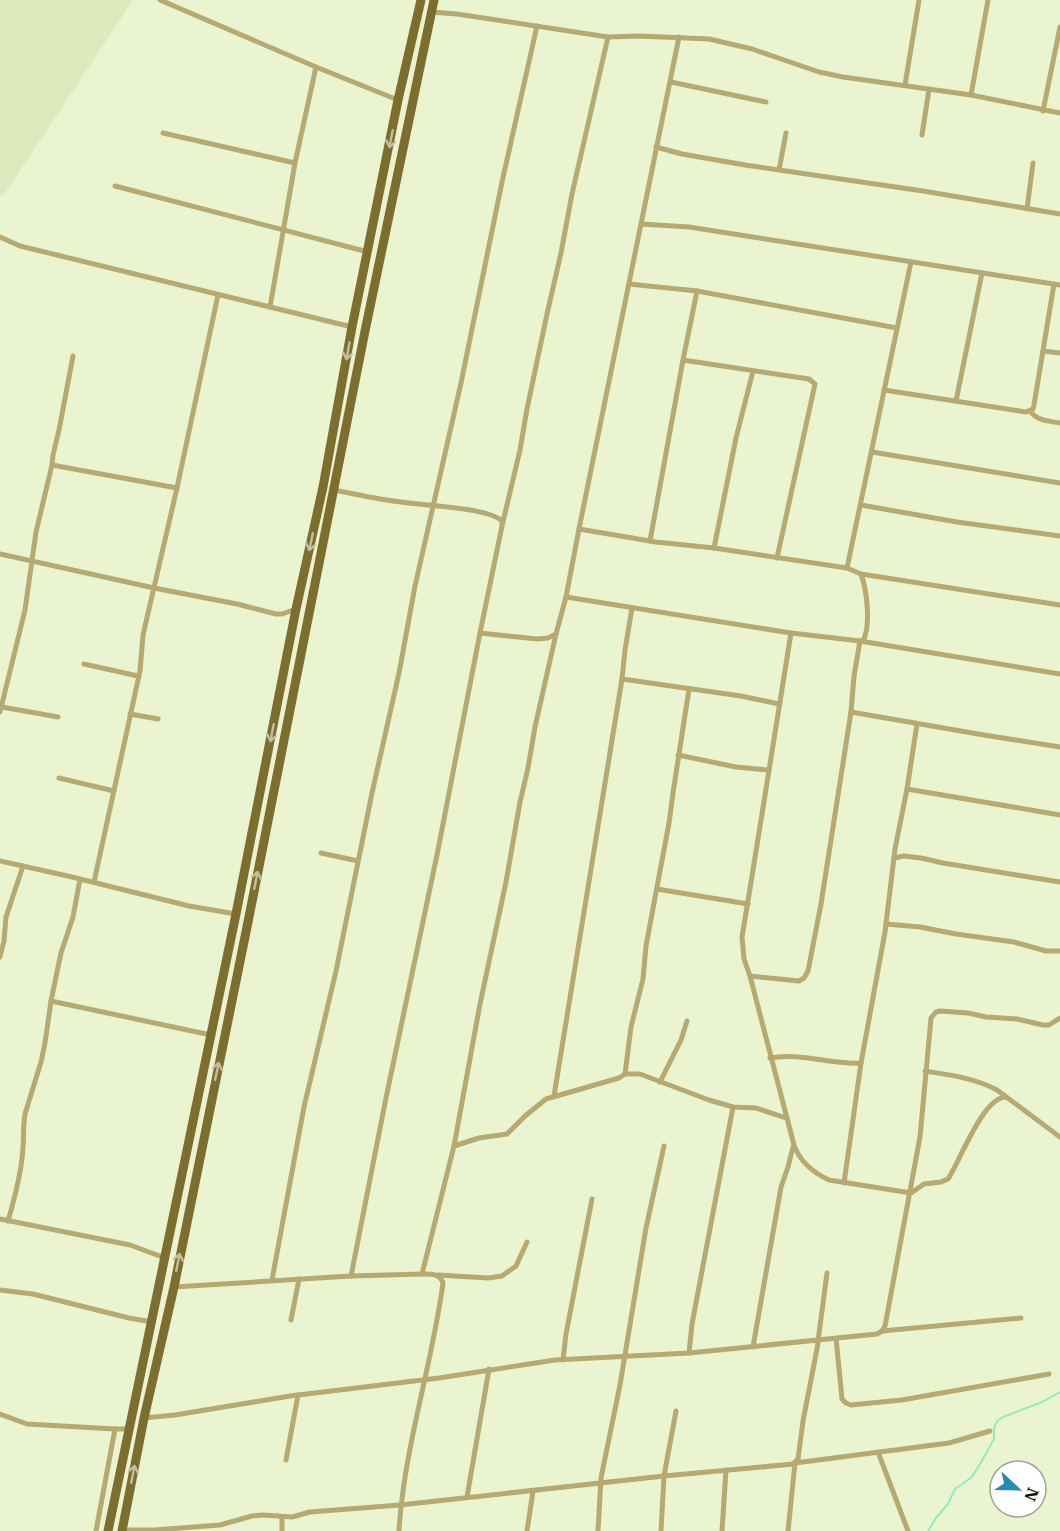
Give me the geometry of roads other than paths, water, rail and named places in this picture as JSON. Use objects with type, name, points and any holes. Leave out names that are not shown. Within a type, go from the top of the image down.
[{"type":"main road","points":[[108,1531],[236,914],[398,100],[421,0]]},
{"type":"main road","points":[[122,1530],[144,1418],[174,1287],[418,70],[434,0]]},
{"type":"main road","points":[[406,68],[418,70]]},
{"type":"main road","points":[[279,698],[292,701]]},
{"type":"main road","points":[[148,1339],[161,1341]]},
{"type":"street","points":[[160,0],[398,100]]},
{"type":"street","points":[[905,85],[920,0]]},
{"type":"street","points":[[971,95],[988,0]]},
{"type":"street","points":[[431,12],[608,37],[709,39],[752,49],[819,72],[971,95],[1060,113]]},
{"type":"street","points":[[272,1280],[304,1107],[336,971],[399,673],[415,586],[537,26]]},
{"type":"street","points":[[1043,111],[1060,27]]},
{"type":"street","points":[[351,1276],[502,521],[520,450],[572,194],[608,37]]},
{"type":"street","points":[[422,1274],[454,1146],[535,727],[566,597],[680,37]]},
{"type":"street","points":[[270,307],[316,67]]},
{"type":"street","points":[[671,82],[766,102]]},
{"type":"street","points":[[922,135],[929,89]]},
{"type":"street","points":[[163,133],[296,163]]},
{"type":"street","points":[[779,170],[786,133]]},
{"type":"street","points":[[656,147],[682,154],[1060,214]]},
{"type":"street","points":[[1027,209],[1033,163]]},
{"type":"street","points":[[115,186],[368,252]]},
{"type":"street","points":[[641,224],[689,227],[1057,285],[1034,405],[1030,411],[884,390]]},
{"type":"street","points":[[0,237],[20,246],[352,327]]},
{"type":"street","points":[[847,568],[911,262]]},
{"type":"street","points":[[956,401],[982,273]]},
{"type":"street","points":[[629,284],[698,291],[897,328]]},
{"type":"street","points":[[650,541],[698,291]]},
{"type":"street","points":[[94,882],[141,665],[143,635],[218,295]]},
{"type":"street","points":[[1043,351],[1060,353]]},
{"type":"street","points":[[58,717],[1,709],[25,610],[36,532],[60,430],[74,356]]},
{"type":"street","points":[[683,360],[809,379],[815,384],[777,558]]},
{"type":"street","points":[[714,548],[736,438],[753,371]]},
{"type":"street","points":[[1030,411],[1041,420],[1060,423]]},
{"type":"street","points":[[872,452],[1060,483]]},
{"type":"street","points":[[52,465],[177,488]]},
{"type":"street","points":[[334,490],[395,501],[468,510],[496,516],[502,521]]},
{"type":"street","points":[[861,505],[957,522],[1060,536]]},
{"type":"street","points":[[579,529],[847,568],[861,574],[1060,605]]},
{"type":"street","points":[[0,554],[276,614],[296,609]]},
{"type":"street","points":[[860,641],[865,638],[868,616],[861,574]]},
{"type":"street","points":[[566,597],[791,633],[860,641],[1060,674]]},
{"type":"street","points":[[554,1096],[632,608]]},
{"type":"street","points":[[480,633],[537,639],[548,638],[556,634]]},
{"type":"street","points":[[791,633],[742,937],[744,959],[798,1157],[821,1177],[829,1180],[911,1193],[924,1184],[948,1179],[978,1123],[994,1101],[1000,1097],[1006,1097]]},
{"type":"street","points":[[750,976],[799,981],[808,971],[851,712],[860,641]]},
{"type":"street","points":[[84,664],[138,676]]},
{"type":"street","points":[[622,679],[779,704]]},
{"type":"street","points":[[625,1074],[631,1027],[643,979],[646,946],[669,824],[689,689]]},
{"type":"street","points":[[851,712],[1060,747]]},
{"type":"street","points":[[130,714],[158,719]]},
{"type":"street","points":[[843,1183],[917,724]]},
{"type":"street","points":[[678,755],[736,767],[768,770]]},
{"type":"street","points":[[59,778],[114,791]]},
{"type":"street","points":[[907,789],[1060,815]]},
{"type":"street","points":[[321,852],[358,861]]},
{"type":"street","points":[[894,858],[904,856],[921,858],[1060,882]]},
{"type":"street","points":[[0,861],[178,903],[236,914]]},
{"type":"street","points":[[0,957],[6,917],[23,866]]},
{"type":"street","points":[[8,1221],[20,1167],[25,1114],[41,1062],[61,953],[73,917],[80,879]]},
{"type":"street","points":[[657,889],[748,904]]},
{"type":"street","points":[[885,924],[920,927],[1014,942],[1046,951],[1060,951]]},
{"type":"street","points":[[51,1001],[211,1035]]},
{"type":"street","points":[[882,1331],[885,1326],[920,1137],[931,1018],[940,1011],[1017,1019],[1049,1025],[1060,1018]]},
{"type":"street","points":[[660,1082],[681,1040],[687,1021]]},
{"type":"street","points":[[770,1058],[783,1055],[832,1062],[861,1063]]},
{"type":"street","points":[[925,1071],[988,1085],[1060,1137]]},
{"type":"street","points":[[454,1146],[479,1138],[507,1134],[546,1099],[619,1078],[625,1074],[640,1074],[733,1107],[751,1107],[786,1118]]},
{"type":"street","points":[[689,1353],[692,1324],[733,1107]]},
{"type":"street","points":[[753,1347],[781,1187],[794,1145]]},
{"type":"street","points":[[598,1531],[600,1484],[625,1356],[646,1228],[664,1146]]},
{"type":"street","points":[[563,1360],[592,1199]]},
{"type":"street","points":[[0,1218],[130,1245],[165,1258]]},
{"type":"street","points":[[174,1287],[351,1276],[422,1274],[488,1278],[502,1276],[516,1266],[527,1242]]},
{"type":"street","points":[[788,1531],[795,1463],[798,1459],[827,1273]]},
{"type":"street","points":[[399,1531],[400,1505],[440,1305],[443,1283],[438,1275]]},
{"type":"street","points":[[291,1320],[299,1279]]},
{"type":"street","points":[[0,1290],[33,1294],[152,1322]]},
{"type":"street","points":[[144,1418],[563,1360],[689,1353],[1021,1318]]},
{"type":"street","points":[[837,1338],[842,1399],[851,1405],[902,1400],[1049,1374]]},
{"type":"street","points":[[467,1497],[489,1369]]},
{"type":"street","points":[[286,1461],[298,1395]]},
{"type":"street","points":[[661,1531],[664,1476],[676,1411]]},
{"type":"street","points":[[0,1414],[27,1424],[129,1429]]},
{"type":"street","points":[[96,1531],[115,1429]]},
{"type":"street","points":[[122,1530],[219,1528],[252,1516],[292,1517],[310,1512],[400,1505],[795,1463],[949,1443],[990,1431]]},
{"type":"street","points":[[878,1452],[908,1531]]},
{"type":"street","points":[[722,1531],[726,1470]]},
{"type":"street","points":[[527,1531],[533,1491]]},
{"type":"street","points":[[102,1500],[114,1503]]},
{"type":"street","points":[[282,1517],[282,1531]]},
{"type":"waterway","points":[[928,1531],[948,1504],[955,1489],[972,1477],[994,1439],[994,1428],[997,1421],[1060,1392]]}]
